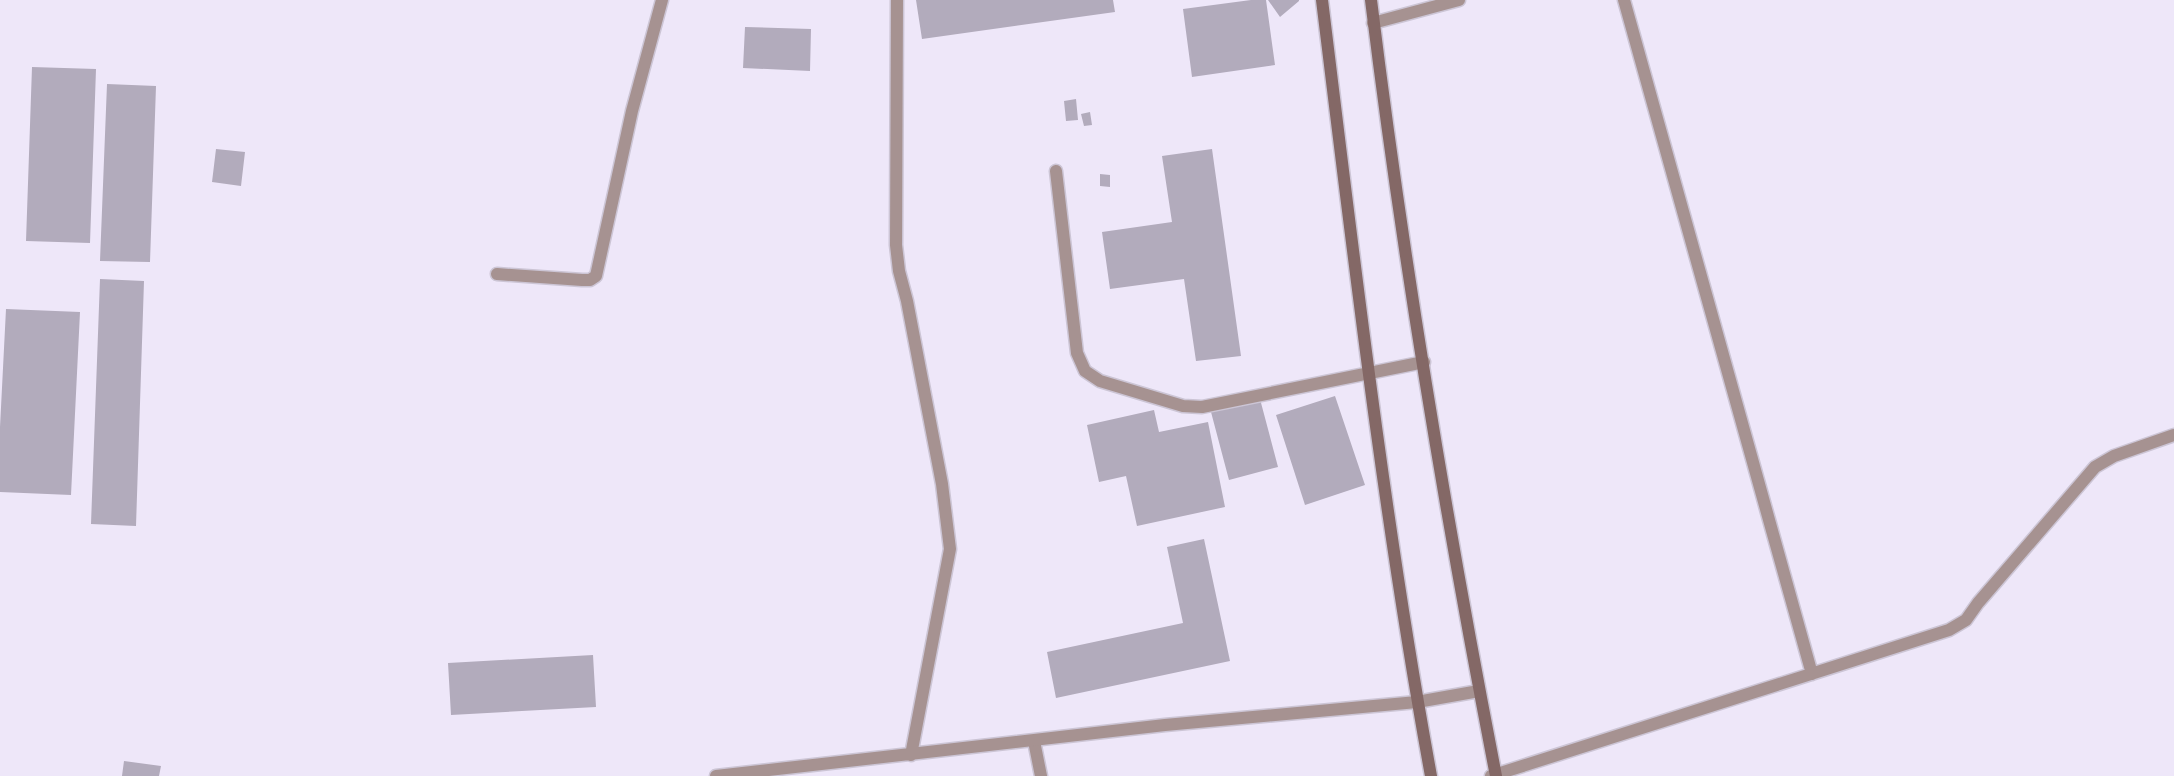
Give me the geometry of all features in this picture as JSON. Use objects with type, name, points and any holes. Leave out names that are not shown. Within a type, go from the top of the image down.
[{"type":"main road","points":[[1322,0],[1368,375],[1417,702],[1431,776]]},
{"type":"main road","points":[[1371,0],[1403,242],[1494,776]]},
{"type":"street","points":[[497,274],[582,280],[590,280],[596,276],[636,94],[662,0]]},
{"type":"street","points":[[897,0],[896,245],[899,271],[907,301],[942,484],[950,548],[911,755]]},
{"type":"street","points":[[1374,23],[1459,0]]},
{"type":"street","points":[[1624,0],[1812,674]]},
{"type":"street","points":[[1056,171],[1077,353],[1085,371],[1092,376],[1183,406],[1202,407],[1368,375],[1424,362]]},
{"type":"street","points":[[1494,776],[1949,630],[1966,620],[1978,603],[2095,467],[2114,456],[2174,436]]},
{"type":"street","points":[[716,776],[763,774],[1165,725],[1417,702],[1479,691]]},
{"type":"street","points":[[1034,741],[1041,776]]},
{"type":"building","points":[[916,0],[1113,0],[1115,12],[922,39]]},
{"type":"building","points":[[1251,0],[1266,0],[1275,65],[1192,77],[1183,9]]},
{"type":"building","points":[[1268,0],[1299,0],[1299,1],[1280,17]]},
{"type":"building","points":[[745,27],[811,29],[810,71],[743,68]]},
{"type":"building","points":[[32,67],[96,69],[90,243],[26,241]]},
{"type":"building","points":[[107,84],[156,86],[150,262],[100,261]]},
{"type":"building","points":[[1076,99],[1078,120],[1066,121],[1064,101]]},
{"type":"building","points":[[1090,112],[1092,125],[1084,126],[1081,114]]},
{"type":"building","points":[[216,149],[245,152],[241,186],[212,182]]},
{"type":"building","points":[[1212,149],[1241,356],[1196,361],[1184,279],[1110,289],[1102,232],[1172,222],[1162,156]]},
{"type":"building","points":[[1100,174],[1110,175],[1110,187],[1100,186]]},
{"type":"building","points":[[100,279],[144,281],[136,526],[91,524]]},
{"type":"building","points":[[6,309],[80,312],[71,495],[0,492],[0,427]]},
{"type":"building","points":[[1335,396],[1365,485],[1305,505],[1276,415]]},
{"type":"building","points":[[1260,399],[1278,467],[1229,480],[1211,412]]},
{"type":"building","points":[[1154,410],[1159,432],[1208,422],[1225,507],[1137,526],[1126,476],[1099,482],[1087,425]]},
{"type":"building","points":[[1204,539],[1230,661],[1056,698],[1047,652],[1183,623],[1167,547]]},
{"type":"building","points":[[593,655],[596,707],[451,715],[448,663]]},
{"type":"building","points":[[124,761],[161,766],[159,776],[122,776]]}]
